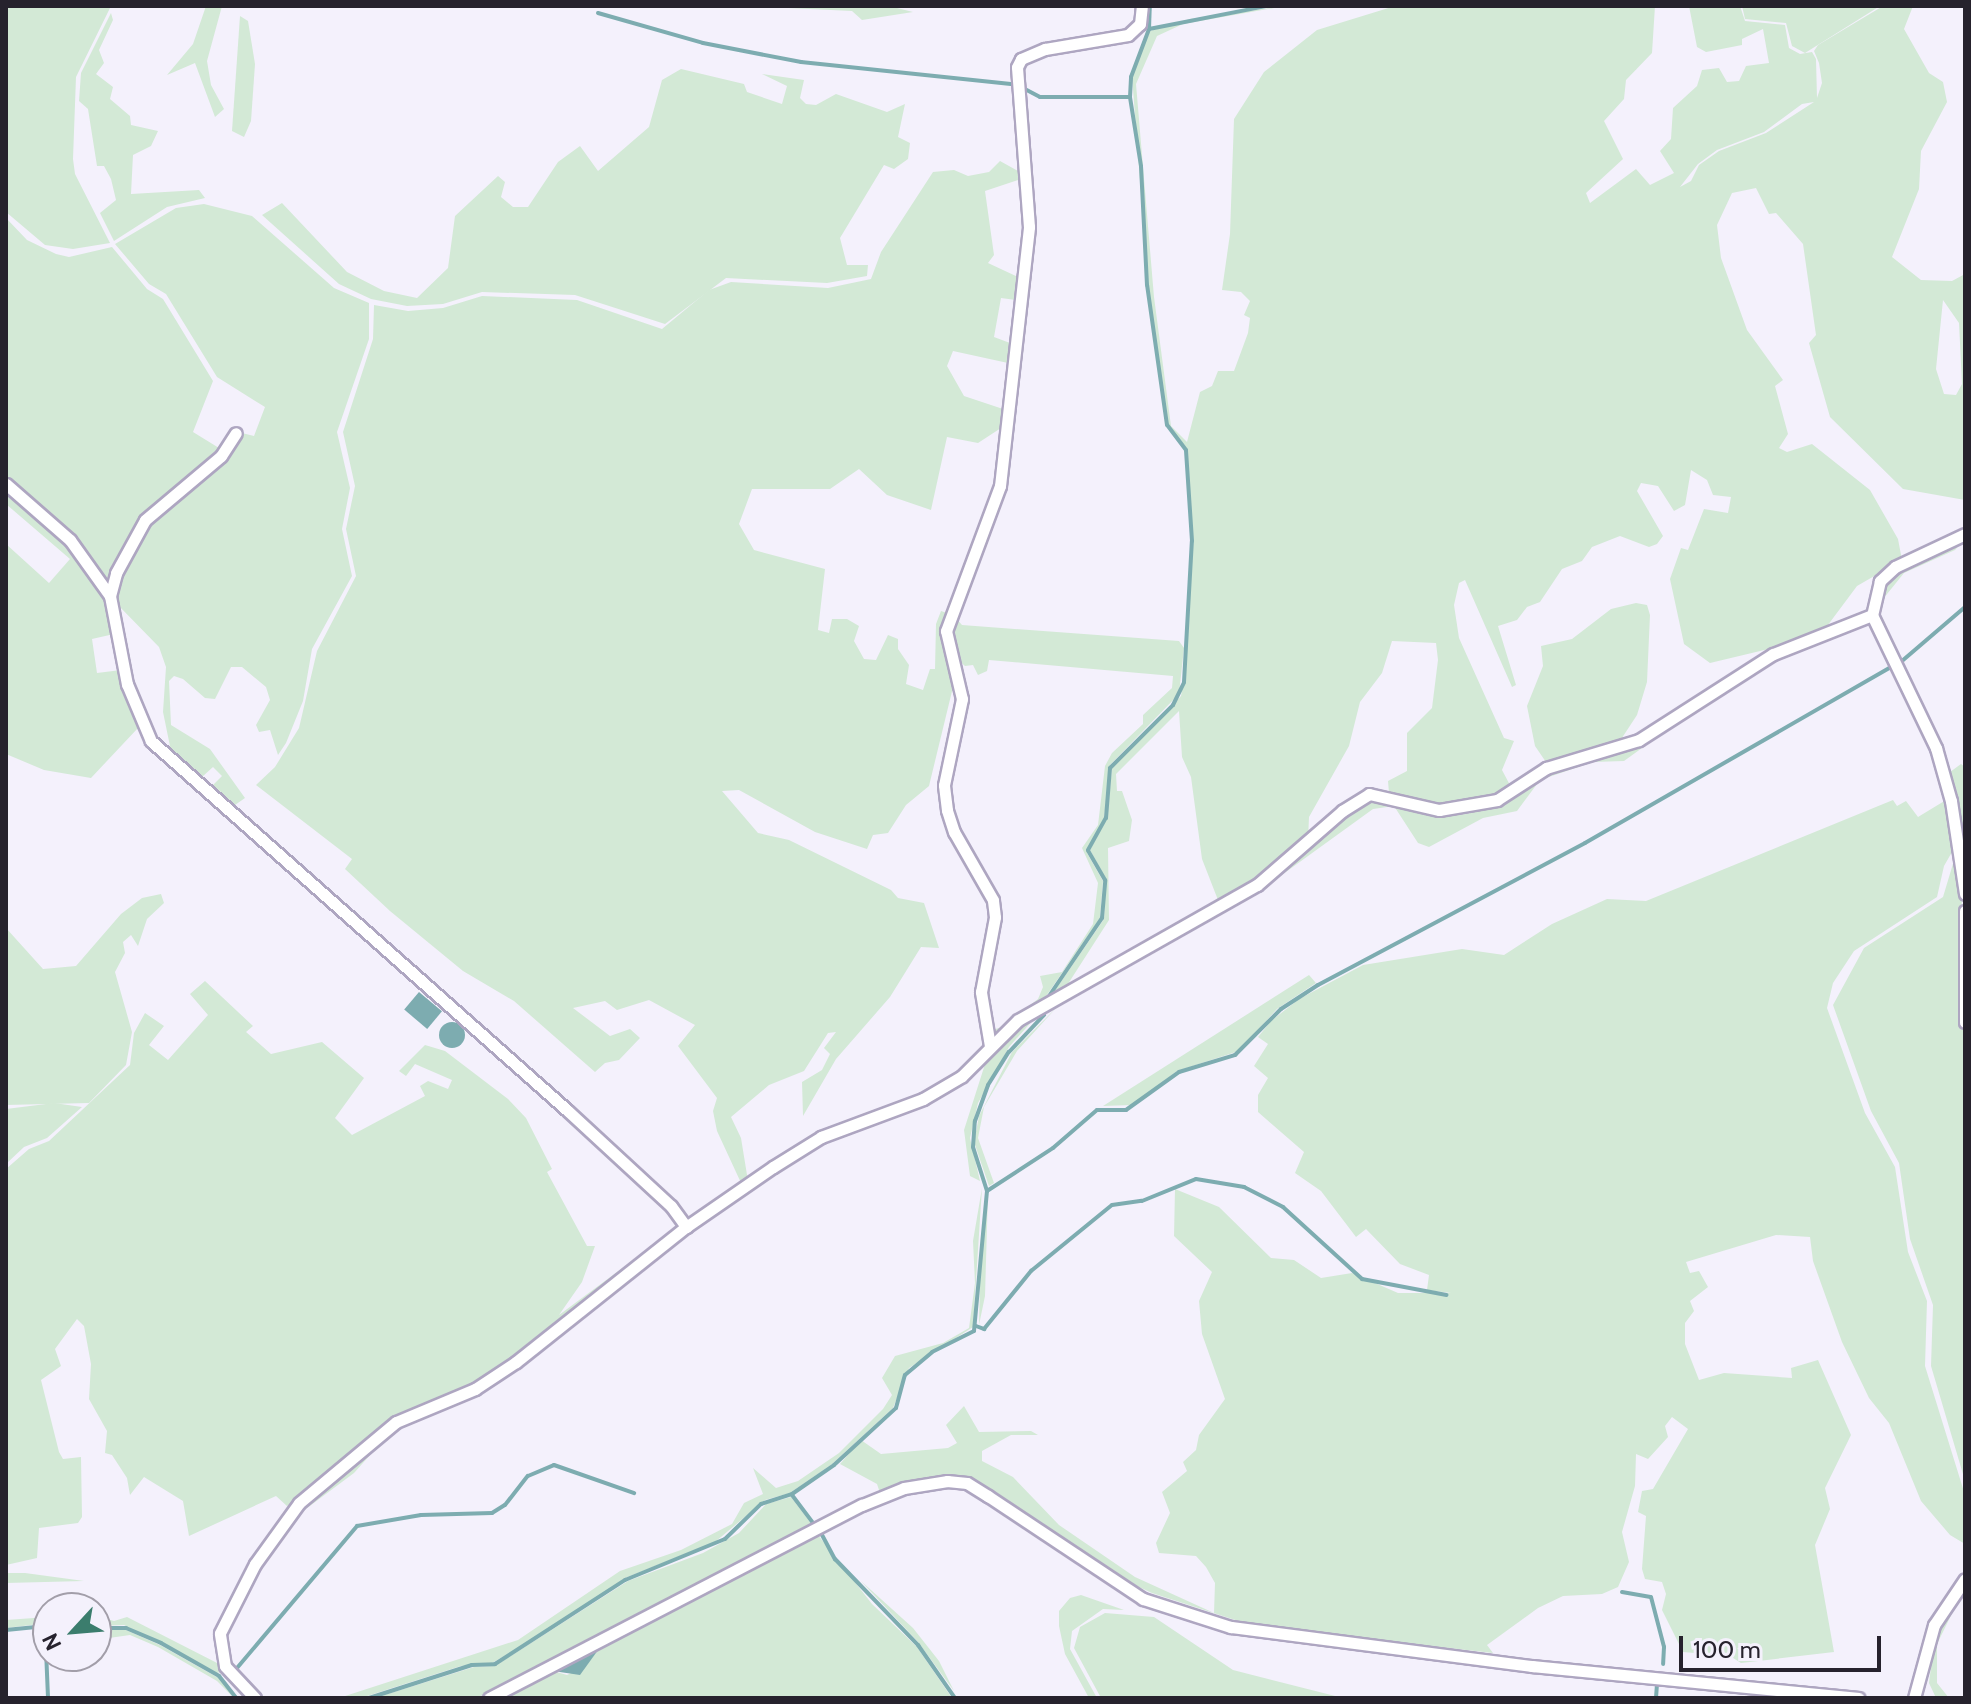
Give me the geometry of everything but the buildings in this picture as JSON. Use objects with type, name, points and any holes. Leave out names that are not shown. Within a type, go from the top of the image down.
[{"type":"street","points":[[990,1046],[981,992],[995,917],[993,900],[954,832],[947,810],[944,785],[962,699],[946,631],[1000,486],[1029,227],[1017,67],[1021,59],[1045,49],[1128,35],[1140,24],[1142,6]]},
{"type":"street","points":[[110,596],[116,573],[145,520],[221,456],[236,433]]},
{"type":"street","points":[[6,484],[70,540],[110,596],[127,684],[151,741],[568,1111],[671,1206],[686,1227]]},
{"type":"street","points":[[1965,534],[1895,567],[1880,581],[1872,615],[1936,748],[1951,801],[1965,894]]},
{"type":"street","points":[[255,1698],[225,1666],[220,1633],[248,1574],[299,1503],[396,1422],[475,1389],[516,1362],[686,1227],[821,1137],[923,1099],[962,1076],[1018,1020],[1277,872],[1342,811],[1369,794],[1439,810],[1497,800],[1546,768],[1639,740],[1773,654],[1872,615]]},
{"type":"street","points":[[1965,911],[1965,1022]]},
{"type":"street","points":[[489,1698],[862,1505],[904,1488],[947,1481],[967,1483],[1143,1599],[1231,1627],[1532,1666],[1858,1698]]},
{"type":"street","points":[[1914,1698],[1934,1625],[1965,1579]]},
{"type":"green space","points":[[6,6],[111,6],[76,77],[73,159],[75,174],[110,243],[73,249],[45,245],[6,212]]},
{"type":"green space","points":[[206,6],[222,6],[207,61],[211,85],[224,109],[215,117],[195,63],[167,75],[193,44]]},
{"type":"green space","points":[[743,6],[889,6],[913,12],[862,20],[852,11]]},
{"type":"green space","points":[[1285,6],[1183,24],[1157,36],[1136,84],[1154,297],[1171,426],[1187,442],[1200,392],[1212,386],[1218,371],[1234,371],[1248,333],[1250,318],[1244,315],[1250,301],[1241,292],[1222,290],[1230,234],[1234,119],[1264,72],[1317,30],[1395,6],[1655,6],[1652,53],[1626,80],[1624,99],[1604,121],[1623,159],[1586,193],[1590,203],[1636,169],[1650,185],[1674,173],[1660,151],[1671,139],[1673,108],[1697,86],[1702,70],[1719,68],[1727,82],[1739,81],[1746,66],[1769,63],[1763,29],[1742,39],[1742,45],[1706,52],[1697,47],[1689,6],[1740,6],[1745,21],[1785,25],[1789,48],[1800,54],[1812,52],[1816,59],[1817,98],[1822,83],[1819,63],[1814,51],[1818,45],[1883,6],[1913,6],[1904,29],[1929,73],[1943,82],[1947,102],[1921,151],[1919,189],[1892,257],[1921,280],[1952,281],[1965,274],[1965,500],[1903,489],[1830,417],[1809,343],[1816,335],[1803,244],[1776,213],[1769,214],[1756,188],[1732,193],[1717,225],[1721,258],[1747,330],[1783,380],[1775,386],[1788,434],[1779,448],[1787,452],[1812,444],[1870,490],[1898,539],[1902,560],[1857,586],[1819,637],[1710,663],[1684,644],[1670,579],[1681,548],[1688,550],[1704,509],[1728,513],[1731,497],[1713,495],[1707,480],[1691,470],[1685,505],[1674,511],[1658,486],[1641,483],[1637,491],[1663,536],[1657,544],[1649,547],[1620,536],[1592,547],[1582,561],[1562,569],[1540,602],[1527,607],[1517,620],[1498,626],[1516,685],[1512,687],[1465,580],[1459,583],[1454,605],[1459,638],[1504,738],[1514,741],[1502,770],[1511,787],[1459,808],[1389,793],[1388,781],[1407,771],[1407,733],[1432,708],[1438,660],[1436,643],[1392,641],[1382,673],[1360,702],[1349,746],[1309,817],[1308,840],[1254,882],[1218,900],[1202,859],[1191,777],[1182,757],[1179,711],[1116,774],[1117,791],[1122,791],[1132,820],[1129,841],[1108,848],[1109,920],[1066,987],[1047,1002],[1104,919],[1106,879],[1090,850],[1107,818],[1112,768],[1181,696],[1186,664],[1193,540],[1187,450],[1168,425],[1148,285],[1132,76],[1150,31],[1190,19]],"holes":[[[1814,102],[1766,133],[1719,151],[1699,165],[1691,181],[1680,187],[1698,164],[1717,150],[1764,132],[1802,104]],[[1943,300],[1959,323],[1962,384],[1956,395],[1944,394],[1936,369]]]},
{"type":"green space","points":[[1742,6],[1880,6],[1805,53],[1792,46],[1786,23],[1745,19]]},
{"type":"green space","points":[[111,13],[113,20],[99,50],[104,63],[96,74],[113,87],[110,99],[130,116],[131,125],[158,131],[151,146],[133,155],[131,194],[199,190],[205,198],[167,207],[114,241],[100,213],[116,200],[111,179],[104,166],[97,166],[88,109],[79,101],[81,73]]},
{"type":"green space","points":[[240,16],[248,21],[255,64],[251,121],[244,137],[232,131]]},
{"type":"green space","points":[[681,69],[744,84],[747,92],[782,104],[787,86],[762,74],[804,80],[800,98],[806,104],[816,105],[836,94],[887,112],[905,104],[898,137],[910,143],[908,159],[894,169],[884,165],[840,238],[847,265],[868,265],[867,276],[827,283],[726,278],[665,324],[575,295],[482,292],[443,304],[407,306],[371,299],[339,284],[262,215],[282,203],[347,272],[384,291],[417,298],[448,268],[455,216],[498,176],[505,182],[501,197],[513,207],[528,207],[558,162],[580,146],[598,171],[649,127],[662,80]]},
{"type":"green space","points":[[1000,161],[1020,172],[1021,179],[985,191],[994,255],[988,263],[1018,277],[1016,300],[1001,298],[994,337],[1010,343],[1008,363],[953,351],[947,366],[964,396],[1003,409],[1001,428],[978,443],[947,437],[931,510],[887,495],[859,469],[830,489],[752,489],[739,524],[754,550],[825,569],[818,630],[829,633],[832,619],[847,619],[859,626],[854,641],[864,659],[876,660],[888,635],[898,639],[898,649],[909,665],[906,684],[923,690],[930,669],[935,669],[936,624],[941,611],[947,613],[942,629],[954,683],[929,786],[906,805],[888,833],[873,835],[867,849],[815,832],[739,790],[722,791],[758,833],[789,840],[891,890],[898,898],[924,903],[939,948],[921,947],[890,997],[836,1059],[803,1116],[802,1082],[822,1070],[830,1054],[824,1048],[836,1032],[828,1033],[804,1071],[769,1085],[731,1117],[741,1138],[748,1181],[742,1185],[717,1131],[713,1111],[717,1098],[678,1046],[695,1025],[649,1000],[617,1010],[605,1001],[573,1008],[610,1036],[630,1029],[640,1038],[619,1060],[605,1063],[595,1072],[514,1001],[463,971],[390,911],[345,869],[352,859],[256,785],[275,767],[299,728],[317,651],[356,576],[346,529],[355,486],[343,432],[373,339],[374,305],[408,311],[443,308],[482,296],[577,300],[662,329],[709,290],[731,282],[828,288],[871,279],[881,252],[933,172],[954,170],[968,176],[989,172]]},
{"type":"green space","points":[[204,204],[252,216],[334,288],[369,303],[369,339],[337,432],[350,488],[342,529],[352,576],[312,649],[303,701],[286,743],[278,755],[270,730],[259,732],[256,725],[270,700],[266,687],[242,667],[231,667],[215,699],[205,698],[183,679],[174,676],[169,681],[171,725],[210,749],[245,798],[235,805],[213,785],[222,776],[213,767],[202,777],[171,751],[163,712],[166,667],[159,647],[117,604],[115,593],[120,573],[148,525],[225,457],[242,433],[254,436],[265,407],[217,377],[166,294],[149,284],[115,244],[176,208]]},
{"type":"green space","points":[[6,218],[27,240],[56,254],[69,257],[112,247],[147,289],[163,299],[213,381],[193,432],[219,448],[138,519],[106,583],[80,543],[6,479]]},
{"type":"green space","points":[[6,487],[70,542],[107,596],[114,634],[92,639],[97,673],[121,670],[138,728],[91,778],[44,770],[6,754],[6,544],[49,583],[70,559],[6,504]]},
{"type":"green space","points":[[1965,539],[1955,550],[1904,573],[1883,599],[1880,613],[1902,660],[1876,611],[1884,589],[1902,570]]},
{"type":"green space","points":[[1636,603],[1647,605],[1650,615],[1647,682],[1637,715],[1616,747],[1548,765],[1535,746],[1527,706],[1543,666],[1541,646],[1572,639],[1611,609]]},
{"type":"green space","points":[[955,617],[962,625],[1179,641],[1184,648],[1179,694],[1110,765],[1104,820],[1087,853],[1103,881],[1100,918],[1042,1002],[991,1039],[989,1031],[1002,1027],[1038,999],[1043,987],[1040,976],[1062,972],[1093,924],[1098,883],[1082,848],[1098,825],[1105,766],[1112,753],[1143,724],[1143,715],[1172,688],[1173,676],[989,660],[987,671],[978,675],[973,665],[965,666],[954,656],[948,640]]},
{"type":"green space","points":[[1692,712],[1624,761],[1593,762],[1540,780],[1517,811],[1483,818],[1429,847],[1418,843],[1394,806],[1373,809],[1265,887],[1350,810],[1369,800],[1405,803],[1440,816],[1467,814],[1498,805],[1549,770],[1627,751]]},
{"type":"green space","points":[[1961,764],[1965,767],[1965,853],[1950,772]]},
{"type":"green space","points":[[1893,800],[1897,806],[1906,801],[1918,817],[1946,800],[1956,845],[1944,866],[1937,897],[1854,951],[1833,983],[1827,1008],[1865,1113],[1895,1167],[1908,1252],[1927,1301],[1925,1366],[1965,1495],[1965,1544],[1950,1535],[1921,1501],[1889,1423],[1869,1398],[1842,1342],[1813,1261],[1810,1237],[1776,1235],[1686,1262],[1690,1273],[1699,1271],[1708,1287],[1690,1301],[1694,1311],[1685,1323],[1685,1344],[1699,1380],[1724,1373],[1792,1378],[1791,1368],[1818,1360],[1851,1435],[1825,1488],[1830,1509],[1815,1545],[1834,1652],[1741,1663],[1730,1656],[1683,1652],[1662,1610],[1666,1594],[1662,1582],[1645,1579],[1642,1569],[1646,1516],[1638,1512],[1642,1491],[1653,1489],[1688,1429],[1672,1417],[1665,1426],[1668,1437],[1648,1459],[1636,1454],[1635,1486],[1622,1532],[1629,1562],[1618,1587],[1602,1594],[1563,1596],[1538,1608],[1487,1645],[1493,1653],[1260,1627],[1232,1619],[1152,1593],[1115,1576],[972,1483],[880,1493],[877,1484],[840,1464],[861,1440],[881,1454],[948,1448],[957,1443],[946,1425],[964,1406],[979,1432],[1031,1431],[1038,1435],[1011,1435],[982,1451],[982,1461],[1013,1477],[1059,1525],[1135,1577],[1214,1613],[1215,1583],[1206,1567],[1196,1556],[1159,1553],[1156,1543],[1170,1513],[1162,1492],[1187,1471],[1183,1462],[1196,1450],[1199,1435],[1225,1399],[1202,1334],[1199,1301],[1212,1272],[1174,1236],[1175,1189],[1219,1207],[1271,1258],[1294,1260],[1321,1278],[1352,1273],[1398,1293],[1451,1293],[1427,1290],[1429,1275],[1400,1264],[1366,1229],[1356,1237],[1321,1191],[1295,1173],[1304,1152],[1258,1112],[1258,1095],[1268,1078],[1254,1066],[1268,1044],[1258,1037],[1271,1021],[1299,999],[1363,965],[1462,949],[1504,955],[1552,924],[1607,899],[1646,901]]},
{"type":"green space","points":[[1955,857],[1962,896],[1958,990],[1965,1038],[1965,1481],[1931,1366],[1933,1305],[1910,1239],[1899,1163],[1871,1111],[1833,1005],[1864,948],[1943,897]]},
{"type":"green space","points":[[161,894],[164,903],[147,919],[138,946],[131,935],[123,942],[125,953],[115,972],[132,1032],[126,1065],[89,1103],[6,1105],[6,928],[43,969],[76,966],[121,914],[142,898]]},
{"type":"green space","points":[[1309,975],[1316,983],[1277,1009],[1239,1051],[1177,1071],[1132,1105],[1103,1106]]},
{"type":"green space","points":[[205,981],[253,1026],[246,1032],[271,1054],[322,1042],[364,1078],[335,1118],[352,1135],[425,1096],[420,1086],[428,1081],[448,1089],[452,1080],[415,1064],[406,1076],[399,1071],[425,1045],[445,1051],[508,1099],[526,1118],[552,1169],[547,1172],[587,1246],[595,1246],[582,1282],[559,1315],[671,1232],[643,1260],[495,1375],[415,1410],[298,1500],[287,1506],[276,1496],[189,1536],[183,1501],[144,1477],[130,1495],[127,1478],[112,1455],[105,1453],[107,1431],[89,1399],[91,1364],[84,1326],[77,1319],[55,1349],[61,1366],[41,1380],[59,1452],[63,1459],[81,1457],[82,1517],[78,1523],[39,1528],[37,1558],[6,1565],[6,1169],[29,1149],[49,1141],[130,1065],[134,1033],[145,1013],[164,1026],[149,1045],[168,1060],[208,1015],[190,994]]},
{"type":"green space","points":[[1057,1007],[1017,1051],[984,1107],[978,1138],[994,1183],[989,1186],[974,1142],[979,1116],[1012,1052]]},
{"type":"green space","points":[[1041,1011],[1009,1047],[978,1103],[970,1138],[980,1181],[970,1176],[964,1130],[986,1061],[996,1046]]},
{"type":"green space","points":[[54,1103],[82,1107],[47,1138],[24,1147],[6,1164],[6,1109]]},
{"type":"green space","points":[[982,1188],[973,1327],[909,1368],[893,1408],[831,1465],[790,1493],[765,1500],[715,1542],[625,1578],[557,1626],[492,1663],[461,1666],[361,1698],[339,1698],[518,1640],[620,1571],[681,1550],[732,1524],[744,1503],[763,1494],[753,1468],[776,1488],[798,1481],[839,1453],[883,1409],[892,1395],[882,1378],[895,1356],[943,1343],[969,1328],[975,1283],[973,1241]]},
{"type":"green space","points":[[988,1192],[985,1296],[979,1325],[981,1236]]},
{"type":"green space","points":[[387,1436],[354,1473],[291,1520],[311,1498]]},
{"type":"green space","points":[[791,1497],[813,1526],[477,1698],[375,1698],[474,1667],[495,1666],[628,1581],[703,1553],[739,1533],[766,1504]]},
{"type":"green space","points":[[818,1535],[872,1604],[917,1647],[952,1698],[512,1698],[509,1692],[553,1671],[567,1675],[585,1667],[601,1646]]},
{"type":"green space","points":[[6,1573],[25,1573],[84,1581],[6,1583]]},
{"type":"green space","points":[[861,1581],[913,1628],[939,1661],[954,1691],[918,1642]]},
{"type":"green space","points":[[1965,1587],[1937,1644],[1937,1683],[1949,1698],[1936,1698],[1929,1683],[1935,1635]]},
{"type":"green space","points":[[1081,1595],[1124,1610],[1103,1609],[1072,1631],[1070,1649],[1097,1698],[1089,1698],[1065,1654],[1059,1626],[1059,1611],[1070,1598]]},
{"type":"green space","points":[[1105,1613],[1154,1617],[1233,1670],[1343,1698],[1101,1698],[1074,1648],[1080,1627]]},
{"type":"green space","points":[[127,1617],[221,1665],[224,1672],[215,1673],[124,1625],[112,1625],[112,1620]]},
{"type":"green space","points":[[32,1618],[32,1625],[6,1628],[6,1620]]},
{"type":"green space","points":[[112,1630],[126,1630],[160,1645],[222,1680],[234,1698],[217,1681],[158,1647],[130,1635],[112,1638]]},
{"type":"water","points":[[419,992],[442,1011],[427,1029],[404,1010]]},
{"type":"water","points":[[452,1022],[461,1026],[465,1035],[461,1044],[452,1048],[443,1044],[439,1035],[443,1026]]},
{"type":"water","points":[[601,1646],[580,1675],[553,1671],[583,1656]]},
{"type":"waterway","points":[[1047,999],[1102,918],[1105,880],[1088,850],[1106,818],[1110,768],[1173,705],[1184,682],[1192,541],[1186,450],[1167,425],[1147,285],[1141,166],[1130,97],[1131,77],[1149,29],[1150,6]]},
{"type":"waterway","points":[[1149,29],[1266,6]]},
{"type":"waterway","points":[[598,13],[703,43],[801,62],[1011,84]]},
{"type":"waterway","points":[[1021,87],[1040,97],[1129,97]]},
{"type":"waterway","points":[[1902,661],[1965,607]]},
{"type":"waterway","points":[[987,1191],[1053,1148],[1097,1110],[1126,1110],[1179,1072],[1235,1055],[1281,1009],[1318,985],[1585,843],[1893,666]]},
{"type":"waterway","points":[[369,1698],[472,1665],[495,1664],[625,1580],[725,1539],[761,1504],[792,1494],[834,1465],[896,1408],[905,1375],[932,1352],[974,1331],[987,1191],[973,1147],[975,1121],[988,1085],[1009,1052],[1044,1015]]},
{"type":"waterway","points":[[976,1326],[984,1329],[1031,1271],[1112,1205],[1142,1201],[1196,1179],[1244,1187],[1283,1207],[1362,1279],[1447,1295]]},
{"type":"waterway","points":[[237,1668],[357,1526],[421,1515],[492,1513],[505,1505],[528,1476],[554,1465],[634,1493]]},
{"type":"waterway","points":[[792,1495],[815,1525]]},
{"type":"waterway","points":[[821,1533],[835,1559],[918,1645],[955,1698]]},
{"type":"waterway","points":[[1622,1592],[1651,1597],[1664,1647],[1663,1664]]},
{"type":"waterway","points":[[6,1630],[32,1627]]},
{"type":"waterway","points":[[112,1628],[126,1628],[161,1643],[219,1676],[236,1698]]},
{"type":"waterway","points":[[47,1672],[48,1698]]},
{"type":"waterway","points":[[1656,1698],[1657,1685]]}]
